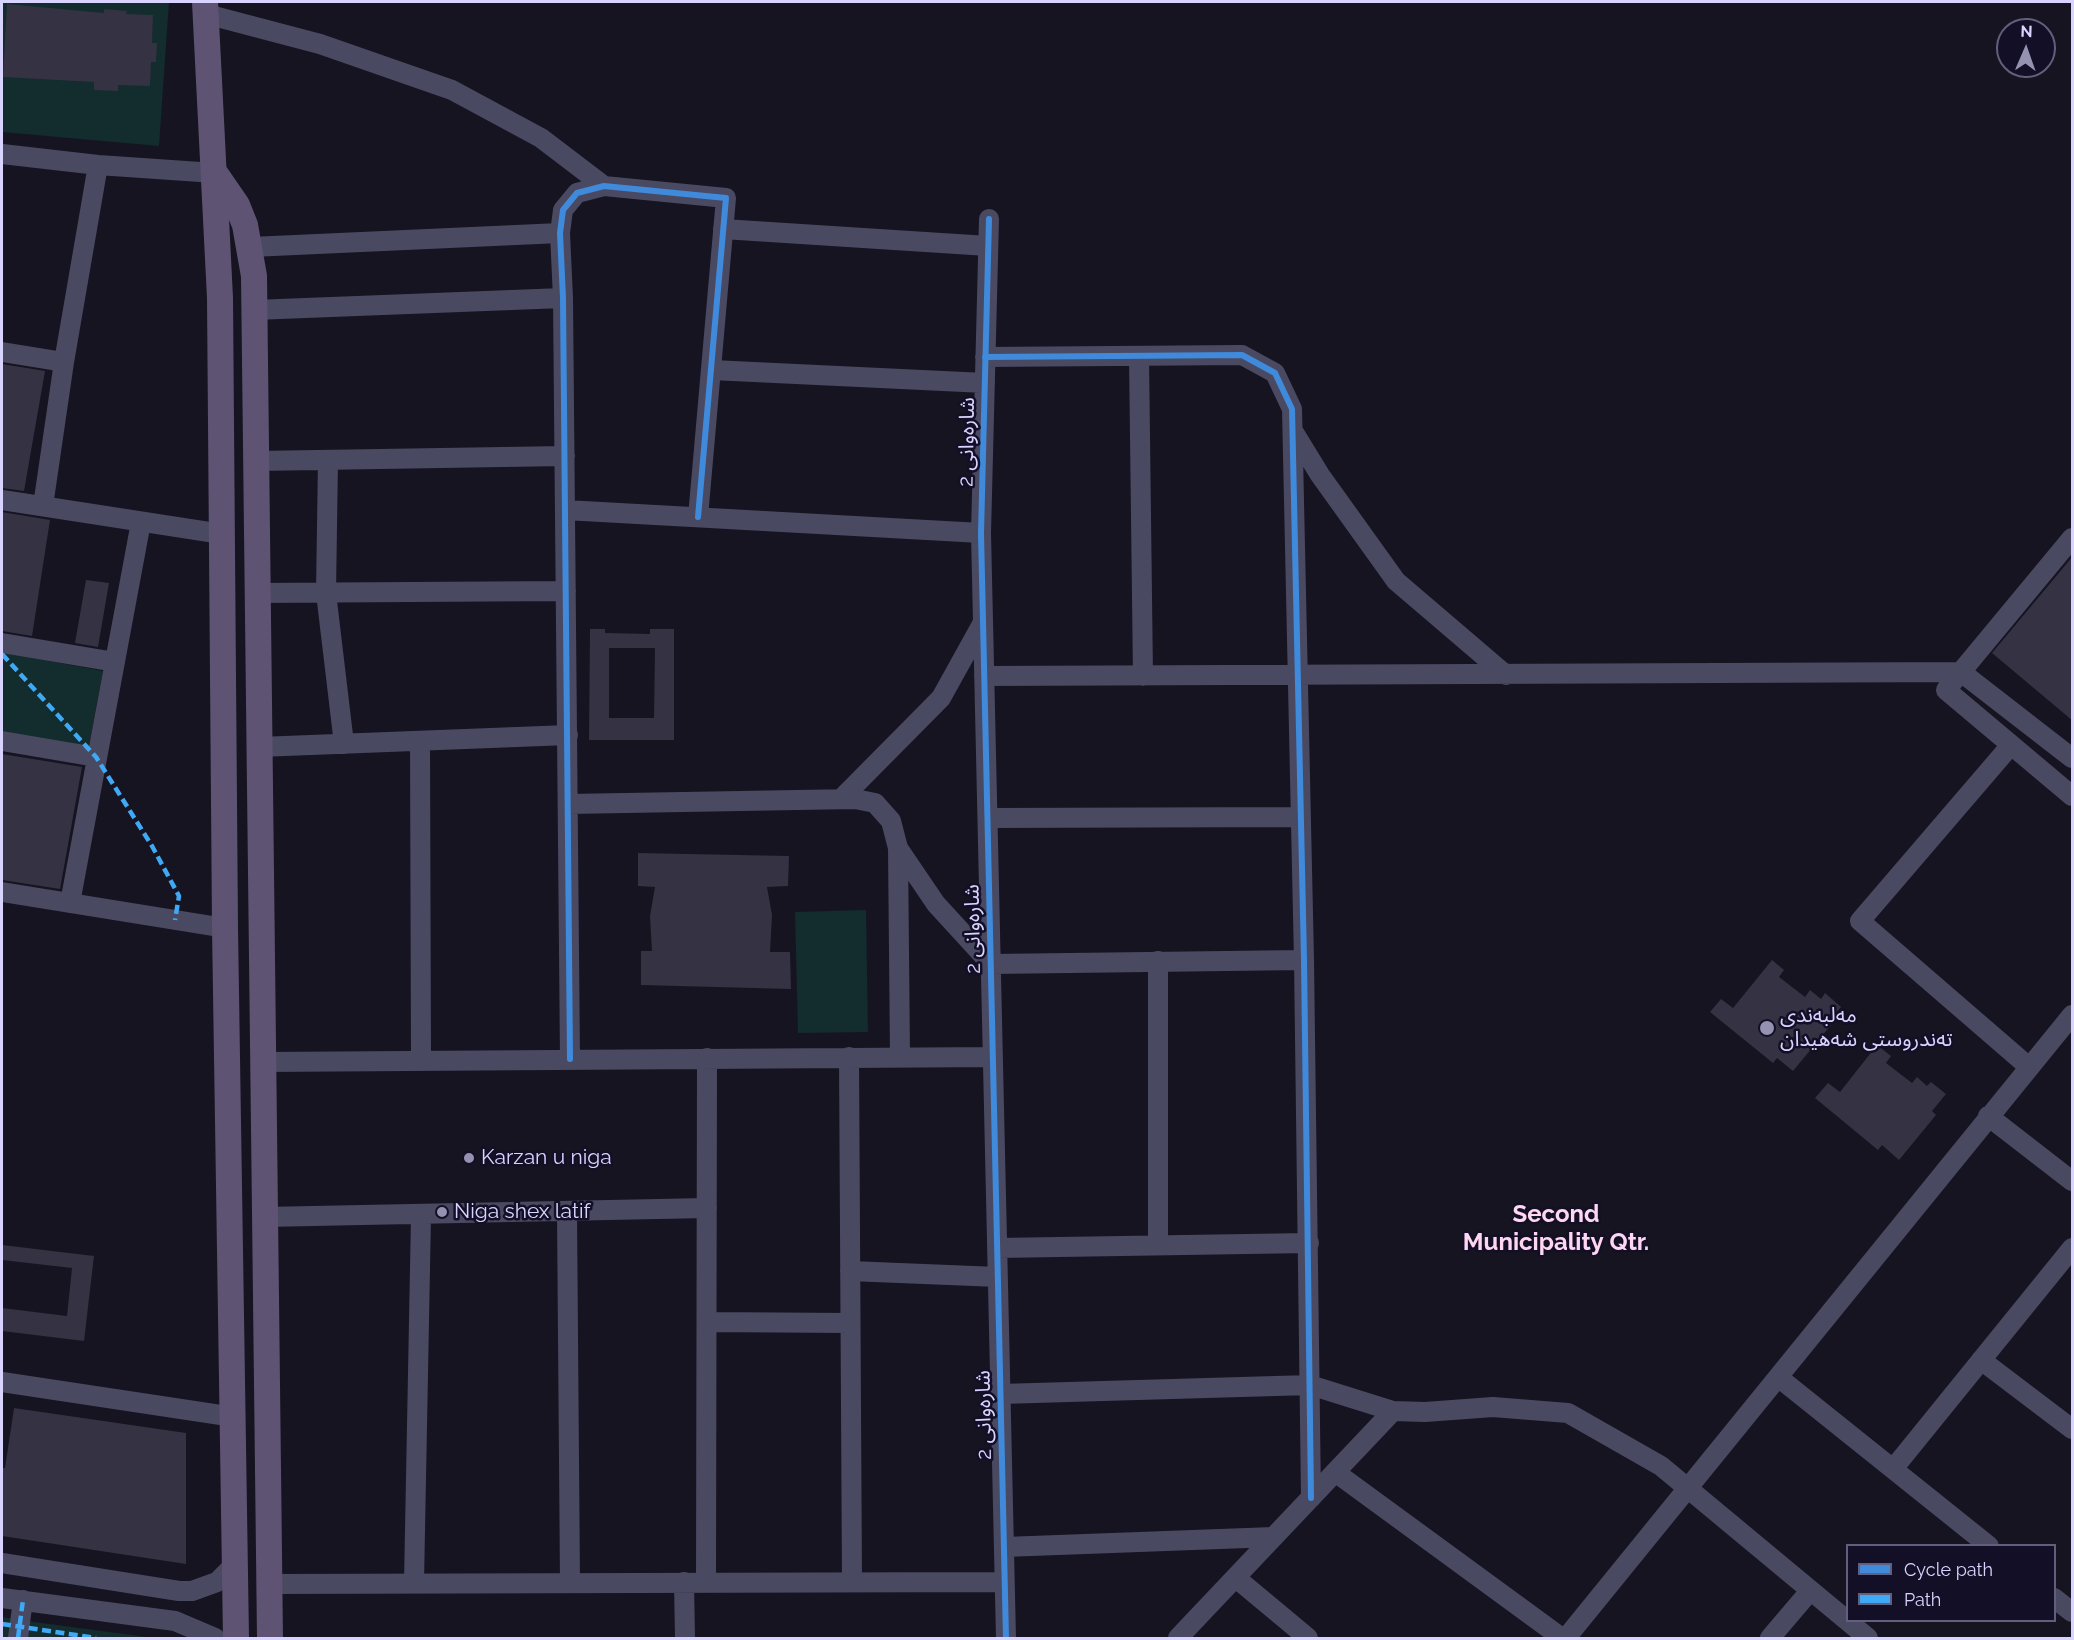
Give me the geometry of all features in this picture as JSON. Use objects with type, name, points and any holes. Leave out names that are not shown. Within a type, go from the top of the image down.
[{"type":"main road","points":[[206,8],[220,288],[225,928],[236,1638]]},
{"type":"main road","points":[[215,173],[237,205],[251,247],[254,310],[270,1638]]},
{"type":"main road","points":[[229,1136],[243,1143],[258,1140],[263,1134]]},
{"type":"main road","points":[[230,1203],[234,1198],[247,1194],[254,1196],[264,1211]]},
{"type":"street","points":[[206,8],[320,44],[452,90],[541,138],[604,186]]},
{"type":"street","points":[[2,154],[98,165],[215,173]]},
{"type":"street","points":[[43,506],[64,362],[98,165]]},
{"type":"street","points":[[570,1059],[565,456],[560,233],[563,210],[577,194],[604,186],[726,198],[698,517]]},
{"type":"street","name":"شارەوانی 2","points":[[988,219],[981,533],[1006,1638]]},
{"type":"street","points":[[723,229],[988,246]]},
{"type":"street","points":[[251,247],[560,233]]},
{"type":"street","points":[[254,310],[563,298]]},
{"type":"street","points":[[2,352],[64,362]]},
{"type":"street","points":[[985,357],[1242,355],[1275,374],[1292,409],[1309,1243],[1311,1498]]},
{"type":"street","points":[[1139,356],[1143,676]]},
{"type":"street","points":[[712,370],[985,383]]},
{"type":"street","points":[[1293,431],[1320,475],[1396,581],[1506,675]]},
{"type":"street","points":[[256,461],[565,456]]},
{"type":"street","points":[[328,460],[326,593],[345,744]]},
{"type":"street","points":[[2,500],[222,534]]},
{"type":"street","points":[[565,510],[981,533]]},
{"type":"street","points":[[69,903],[141,522]]},
{"type":"street","points":[[2073,538],[1946,690],[2073,796]]},
{"type":"street","points":[[257,593],[566,591]]},
{"type":"street","points":[[841,799],[941,698],[983,622]]},
{"type":"street","points":[[2,643],[115,662]]},
{"type":"street","points":[[984,676],[1961,672],[2073,758]]},
{"type":"street","points":[[259,747],[568,735]]},
{"type":"street","points":[[2,741],[96,756]]},
{"type":"street","points":[[420,741],[421,1060]]},
{"type":"street","points":[[2012,745],[1860,921],[2029,1067]]},
{"type":"street","points":[[568,804],[841,799],[875,803],[891,821],[898,848],[900,1056]]},
{"type":"street","points":[[988,818],[1301,817]]},
{"type":"street","points":[[898,848],[936,904],[991,964],[1304,960]]},
{"type":"street","points":[[2,892],[225,928]]},
{"type":"street","points":[[1158,962],[1158,1245]]},
{"type":"street","points":[[1335,1472],[1564,1638],[1988,1116],[2073,1015]]},
{"type":"street","points":[[849,1057],[852,1582]]},
{"type":"street","points":[[263,1062],[993,1057]]},
{"type":"street","points":[[706,1582],[707,1058]]},
{"type":"street","points":[[1988,1116],[2073,1180]]},
{"type":"street","points":[[264,1211],[421,1216],[707,1208]]},
{"type":"street","points":[[567,1213],[570,1583]]},
{"type":"street","points":[[414,1583],[421,1216]]},
{"type":"street","points":[[997,1248],[1309,1243]]},
{"type":"street","points":[[1893,1469],[2072,1250]]},
{"type":"street","points":[[850,1271],[998,1277]]},
{"type":"street","points":[[706,1322],[850,1323]]},
{"type":"street","points":[[1982,1360],[2073,1429]]},
{"type":"street","points":[[1778,1377],[1988,1544]]},
{"type":"street","points":[[2,1382],[234,1417]]},
{"type":"street","points":[[1000,1394],[1310,1385],[1393,1411],[1425,1412],[1493,1407],[1568,1413],[1661,1466],[1846,1620]]},
{"type":"street","points":[[1178,1638],[1393,1411]]},
{"type":"street","points":[[1004,1546],[1274,1537]]},
{"type":"street","points":[[2,1563],[179,1591],[192,1591],[213,1584],[236,1563]]},
{"type":"street","points":[[1236,1578],[1308,1638]]},
{"type":"street","points":[[684,1582],[685,1638]]},
{"type":"street","points":[[271,1584],[1004,1582]]},
{"type":"street","points":[[175,1621],[180,1606],[179,1591]]},
{"type":"street","points":[[1770,1638],[1809,1591]]},
{"type":"street","points":[[2,1598],[175,1621],[215,1638]]},
{"type":"street","points":[[2056,1599],[2073,1612]]},
{"type":"street","points":[[18,1638],[23,1600]]},
{"type":"street","points":[[1848,1622],[1868,1638]]},
{"type":"green space","points":[[2,2],[169,2],[159,146],[2,132]]},
{"type":"green space","points":[[2,652],[103,671],[88,751],[2,747]]},
{"type":"green space","points":[[866,910],[868,1032],[798,1033],[795,912]]},
{"type":"green space","points":[[2,1617],[27,1621],[154,1638],[2,1638]]},
{"type":"building","points":[[7,4],[104,13],[104,9],[127,11],[126,14],[153,15],[152,43],[157,43],[156,62],[151,62],[150,86],[118,85],[118,91],[94,90],[94,82],[3,77]]},
{"type":"building","points":[[2,364],[45,371],[24,491],[2,488]]},
{"type":"building","points":[[2,512],[50,520],[32,636],[2,631]]},
{"type":"building","points":[[2073,556],[2073,721],[1992,653]]},
{"type":"building","points":[[86,580],[109,583],[98,647],[75,643]]},
{"type":"building","points":[[590,629],[605,629],[605,633],[650,634],[650,629],[674,629],[674,740],[589,740]],"holes":[[[609,648],[655,648],[654,718],[609,718]]]},
{"type":"building","points":[[2,754],[82,767],[60,889],[2,880]]},
{"type":"building","points":[[638,853],[789,856],[788,886],[767,887],[772,915],[770,952],[790,952],[791,989],[641,985],[641,951],[652,951],[650,916],[655,887],[638,886]]},
{"type":"building","points":[[1772,960],[1784,970],[1779,977],[1805,997],[1810,990],[1821,999],[1825,993],[1841,1007],[1828,1023],[1831,1025],[1793,1071],[1777,1058],[1773,1063],[1710,1012],[1721,999],[1733,1008]]},
{"type":"building","points":[[1877,1045],[1891,1056],[1886,1063],[1912,1083],[1917,1077],[1927,1086],[1931,1082],[1946,1094],[1932,1111],[1936,1115],[1899,1160],[1882,1145],[1878,1150],[1815,1098],[1828,1083],[1840,1092]]},
{"type":"building","points":[[2,1245],[94,1256],[84,1341],[2,1331],[2,1308],[67,1316],[72,1268],[2,1260]]},
{"type":"building","points":[[14,1408],[186,1433],[186,1564],[2,1536],[2,1468],[5,1468]]},
{"type":"marked path","points":[[2,654],[96,757],[152,846],[179,896],[175,920]]},
{"type":"marked path","points":[[18,1638],[23,1600]]},
{"type":"marked path","points":[[2,1624],[96,1638]]},
{"type":"cycle path","points":[[570,1059],[563,298],[560,233],[563,210],[577,193],[604,186],[726,198],[698,517]]},
{"type":"cycle path","points":[[989,219],[981,533],[1006,1638]]},
{"type":"cycle path","points":[[985,357],[1242,355],[1275,373],[1292,409],[1304,960],[1311,1498]]},
{"type":"place","name":"مەلبەندی تەندروستی شەهیدان","points":[[1767,1028]]},
{"type":"place","name":"Karzan u niga","points":[[469,1158]]},
{"type":"place","name":"Niga shex latif","points":[[442,1212]]},
{"type":"district","name":"Second Municipality Qtr.","points":[[1556,1229]]}]
